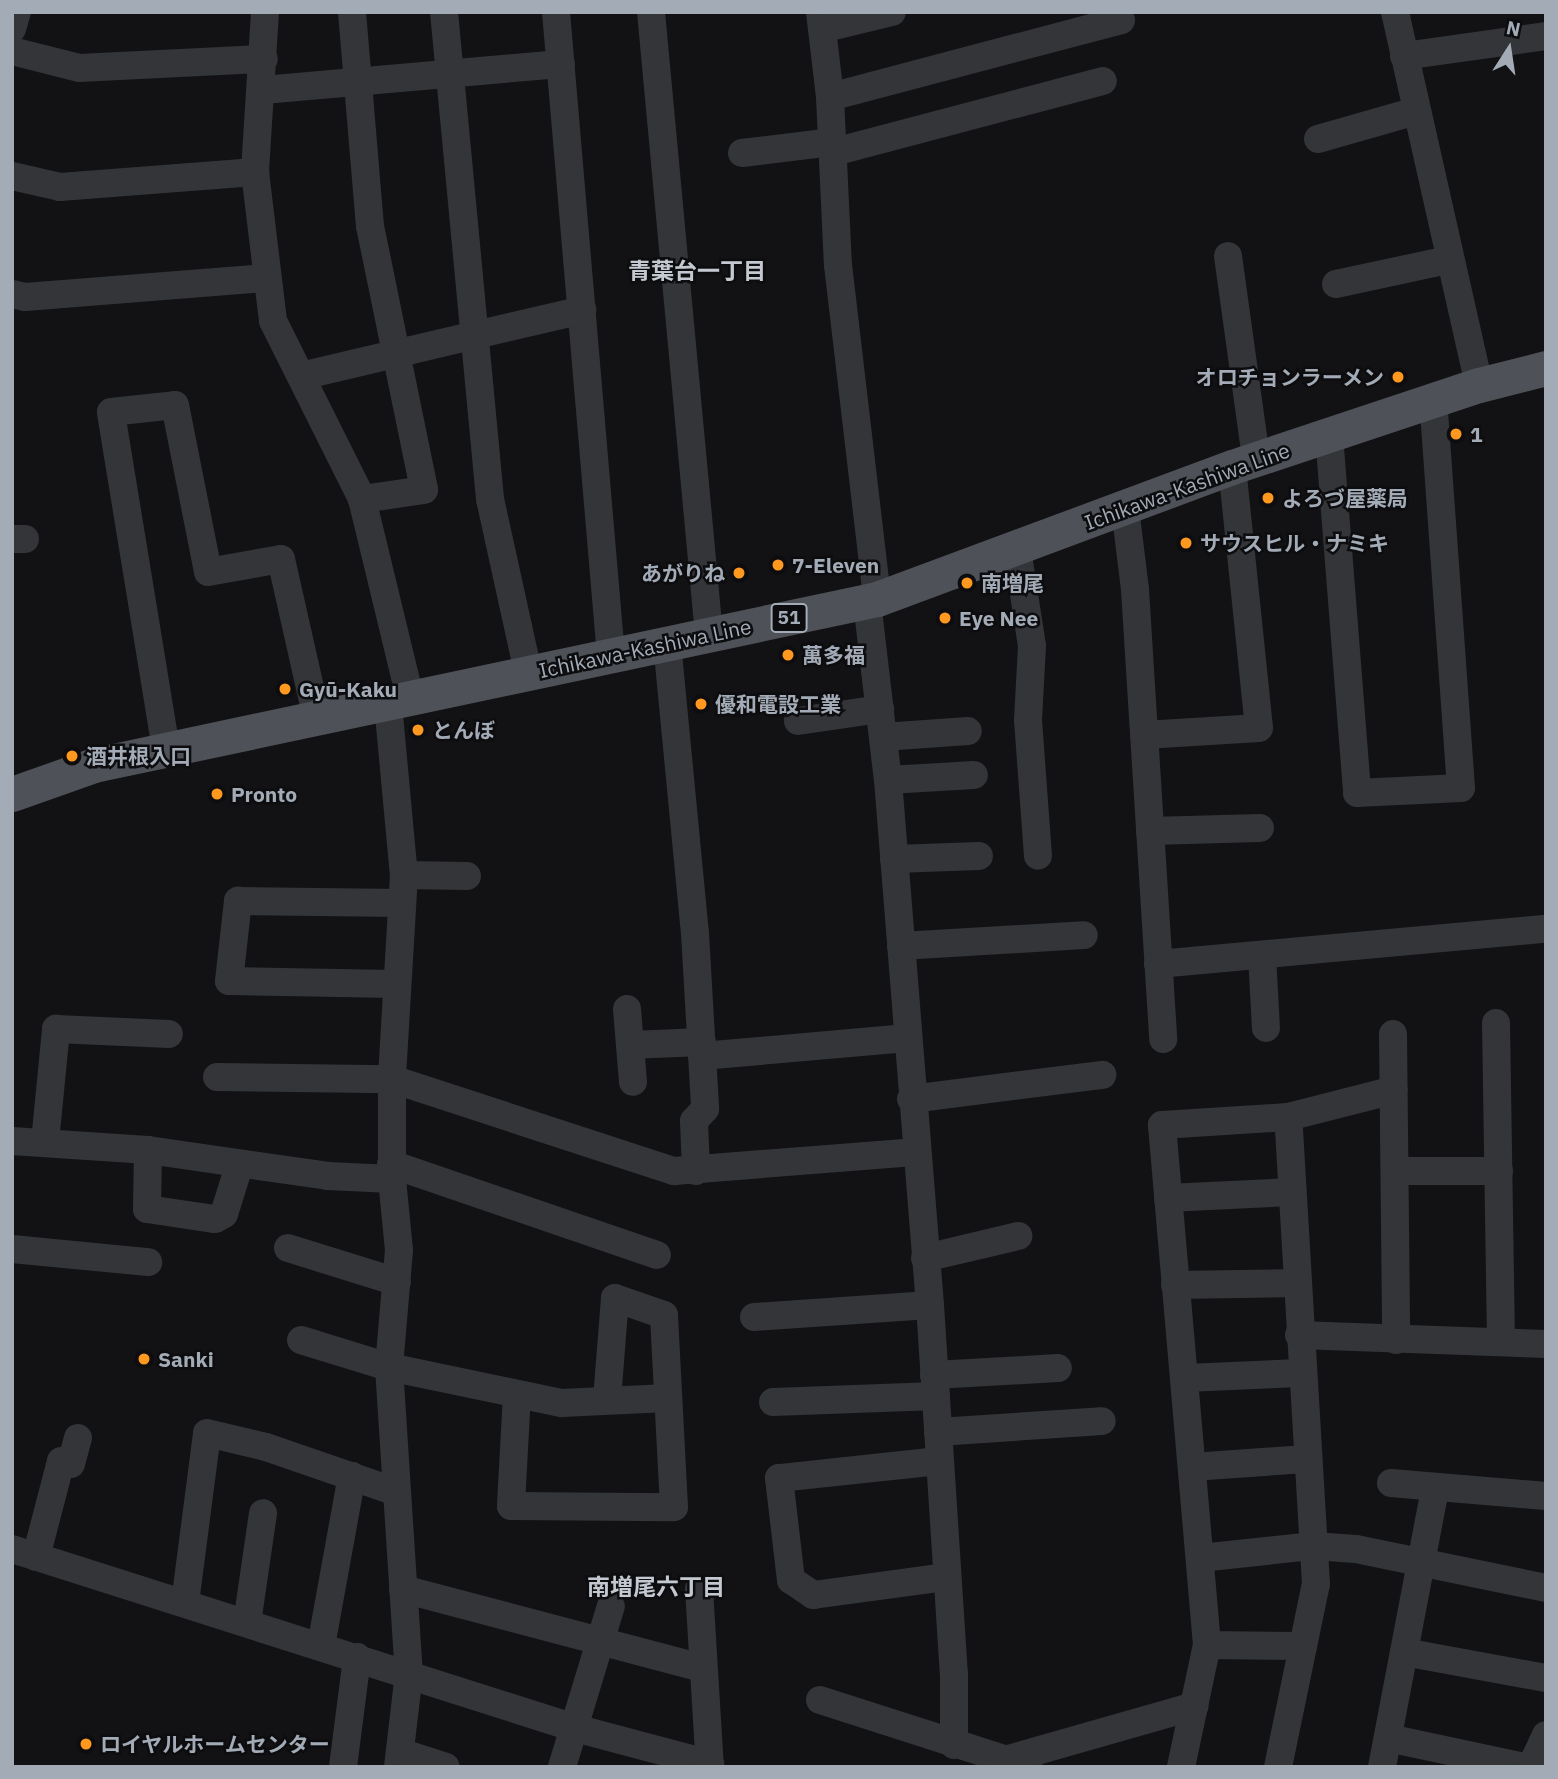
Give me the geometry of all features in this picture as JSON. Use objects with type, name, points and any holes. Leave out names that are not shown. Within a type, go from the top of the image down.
[{"type":"main road","name":"Ichikawa-Kashiwa Line","points":[[12,793],[94,765],[872,600],[1017,549],[1244,463],[1479,385],[1546,368]]},
{"type":"street","points":[[12,29],[17,12]]},
{"type":"street","points":[[265,12],[255,172],[265,278],[273,321],[362,499],[399,701],[404,875],[395,984],[391,1172],[399,1250],[389,1367],[394,1491],[409,1673],[399,1759],[446,1767]]},
{"type":"street","points":[[352,12],[370,226],[424,490],[362,499]]},
{"type":"street","points":[[444,12],[466,262],[477,335],[489,499],[528,672]]},
{"type":"street","points":[[556,12],[611,656]]},
{"type":"street","points":[[651,12],[709,635]]},
{"type":"street","points":[[892,12],[821,20],[834,147],[838,265],[888,780],[914,1152],[930,1305],[947,1577],[954,1745]]},
{"type":"street","points":[[1395,12],[1448,260],[1479,385]]},
{"type":"street","points":[[830,97],[1121,20]]},
{"type":"street","points":[[1404,56],[1546,36]]},
{"type":"street","points":[[12,51],[79,68],[264,59]]},
{"type":"street","points":[[262,90],[561,64]]},
{"type":"street","points":[[742,153],[834,147],[1103,81]]},
{"type":"street","points":[[1318,139],[1416,111]]},
{"type":"street","points":[[12,176],[60,187],[255,172]]},
{"type":"street","points":[[1144,736],[1259,728],[1244,463],[1228,256]]},
{"type":"street","points":[[1336,284],[1448,260]]},
{"type":"street","points":[[12,294],[25,297],[265,278]]},
{"type":"street","points":[[301,376],[582,310]]},
{"type":"street","points":[[1329,435],[1357,793],[1461,788],[1433,400]]},
{"type":"street","points":[[166,749],[111,412],[174,405],[208,572],[281,559],[317,719]]},
{"type":"street","points":[[1125,508],[1144,736],[1163,1039]]},
{"type":"street","points":[[1017,549],[1032,646],[1028,720],[1038,856]]},
{"type":"street","points":[[667,643],[702,1049],[705,1109],[694,1121],[696,1171]]},
{"type":"street","points":[[798,721],[880,709]]},
{"type":"street","points":[[883,737],[968,731]]},
{"type":"street","points":[[888,780],[974,775]]},
{"type":"street","points":[[1150,831],[1260,828]]},
{"type":"street","points":[[894,859],[979,856]]},
{"type":"street","points":[[404,875],[467,876]]},
{"type":"street","points":[[395,984],[229,981],[238,901],[402,903]]},
{"type":"street","points":[[1158,964],[1546,929]]},
{"type":"street","points":[[901,946],[1084,935]]},
{"type":"street","points":[[1262,955],[1266,1028]]},
{"type":"street","points":[[627,1009],[633,1082]]},
{"type":"street","points":[[1496,1023],[1502,1341]]},
{"type":"street","points":[[45,1142],[56,1029],[169,1034]]},
{"type":"street","points":[[1393,1034],[1396,1340]]},
{"type":"street","points":[[630,1045],[702,1049],[907,1038]]},
{"type":"street","points":[[911,1099],[1102,1075]]},
{"type":"street","points":[[217,1077],[392,1080],[651,1166],[696,1171],[914,1152]]},
{"type":"street","points":[[1181,1767],[1207,1645],[1162,1125],[1288,1117],[1394,1090]]},
{"type":"street","points":[[1278,1767],[1315,1584],[1300,1373],[1288,1117]]},
{"type":"street","points":[[12,1141],[148,1150],[240,1163],[391,1172],[657,1255]]},
{"type":"street","points":[[148,1150],[147,1209],[215,1219],[224,1214],[240,1163]]},
{"type":"street","points":[[1396,1171],[1499,1171]]},
{"type":"street","points":[[1168,1198],[1292,1192]]},
{"type":"street","points":[[925,1258],[1018,1236]]},
{"type":"street","points":[[288,1248],[397,1282]]},
{"type":"street","points":[[12,1249],[148,1262]]},
{"type":"street","points":[[1175,1285],[1297,1283]]},
{"type":"street","points":[[517,1394],[511,1506],[674,1507],[664,1315],[615,1298],[607,1400]]},
{"type":"street","points":[[754,1317],[930,1305]]},
{"type":"street","points":[[1299,1335],[1546,1344]]},
{"type":"street","points":[[301,1340],[389,1367],[562,1403],[668,1398]]},
{"type":"street","points":[[773,1402],[935,1385],[1058,1368]]},
{"type":"street","points":[[1185,1378],[1300,1373]]},
{"type":"street","points":[[938,1432],[1102,1421]]},
{"type":"street","points":[[186,1603],[207,1433],[394,1491]]},
{"type":"street","points":[[78,1438],[71,1464],[61,1461],[24,1553],[409,1673],[575,1728],[710,1765],[699,1589]]},
{"type":"street","points":[[1192,1467],[1307,1459]]},
{"type":"street","points":[[939,1461],[779,1478],[792,1580],[813,1595],[947,1577]]},
{"type":"street","points":[[321,1646],[352,1476]]},
{"type":"street","points":[[1391,1483],[1546,1496]]},
{"type":"street","points":[[1382,1767],[1435,1488]]},
{"type":"street","points":[[247,1623],[263,1513]]},
{"type":"street","points":[[1200,1558],[1313,1546],[1356,1549],[1546,1588]]},
{"type":"street","points":[[403,1589],[599,1643],[702,1668]]},
{"type":"street","points":[[562,1767],[611,1606]]},
{"type":"street","points":[[1207,1645],[1303,1646]]},
{"type":"street","points":[[1404,1653],[1546,1678]]},
{"type":"street","points":[[343,1767],[356,1657]]},
{"type":"street","points":[[820,1700],[1017,1763],[1194,1706]]},
{"type":"street","points":[[1531,1767],[1546,1735]]},
{"type":"street","points":[[1388,1738],[1524,1767]]},
{"type":"place","name":"オロチョンラーメン","points":[[1398,377]]},
{"type":"place","name":"1","points":[[1456,434]]},
{"type":"place","name":"よろづ屋薬局","points":[[1268,498]]},
{"type":"place","name":"サウスヒル・ナミキ","points":[[1186,543]]},
{"type":"place","name":"7-Eleven","points":[[778,565]]},
{"type":"place","name":"あがりね","points":[[739,573]]},
{"type":"place","name":"南増尾","points":[[967,583]]},
{"type":"place","name":"Eye Nee","points":[[945,618]]},
{"type":"place","name":"萬多福","points":[[788,655]]},
{"type":"place","name":"Gyū-Kaku","points":[[285,689]]},
{"type":"place","name":"優和電設工業","points":[[701,704]]},
{"type":"place","name":"とんぼ","points":[[418,730]]},
{"type":"place","name":"酒井根入口","points":[[72,756]]},
{"type":"place","name":"Pronto","points":[[217,794]]},
{"type":"place","name":"Sanki","points":[[144,1359]]},
{"type":"place","name":"ロイヤルホームセンター","points":[[86,1744]]},
{"type":"district","name":"青葉台一丁目","points":[[697,270]]},
{"type":"district","name":"南増尾六丁目","points":[[656,1586]]}]
